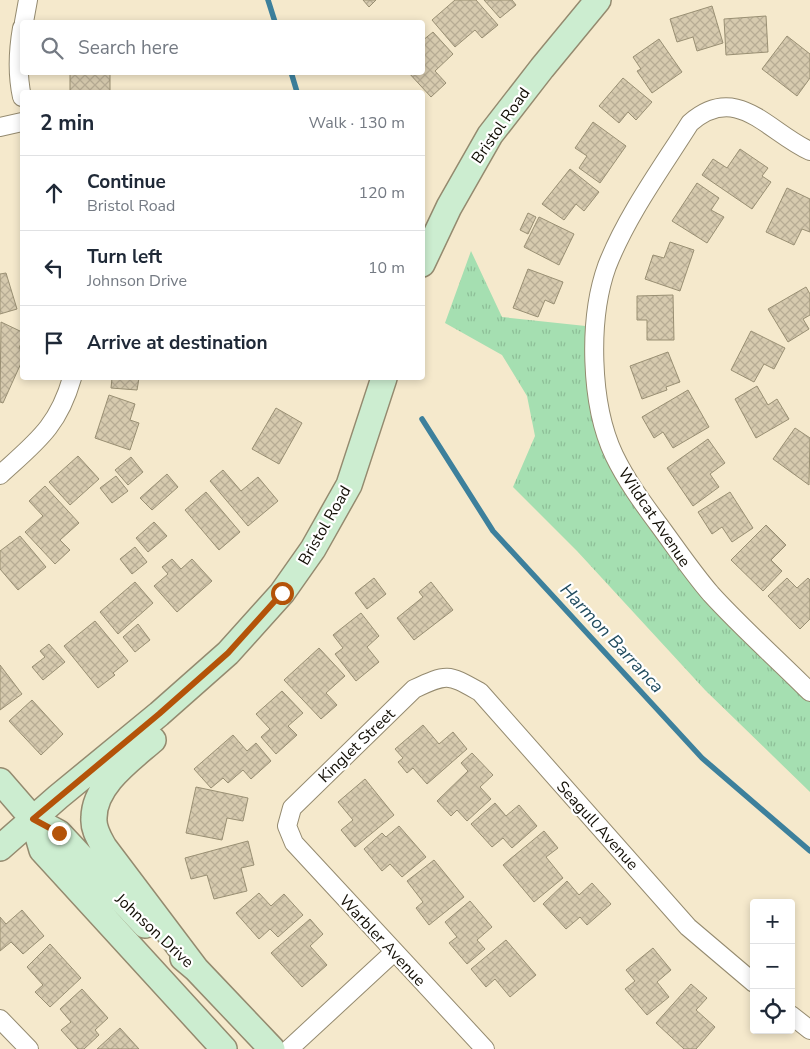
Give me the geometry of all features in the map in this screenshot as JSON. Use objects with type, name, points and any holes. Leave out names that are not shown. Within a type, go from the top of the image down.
[{"type":"main road","name":"Bristol Road","points":[[425,258],[449,207],[490,135],[596,1]]},
{"type":"main road","name":"Bristol Road","points":[[0,848],[159,714],[228,653],[282,593],[313,549],[349,485],[383,380]]},
{"type":"main road","points":[[196,969],[104,847],[96,832],[93,820],[99,797],[108,783],[185,710],[228,653]]},
{"type":"main road","name":"Johnson Drive","points":[[0,781],[33,819],[59,833],[149,929],[196,969],[272,1049]]},
{"type":"main road","name":"Johnson Drive","points":[[33,819],[42,850],[224,1049]]},
{"type":"street","points":[[24,20],[28,0]]},
{"type":"street","points":[[20,42],[18,56],[21,90]]},
{"type":"street","name":"Wildcat Avenue","points":[[810,151],[780,134],[749,112],[737,107],[715,108],[707,111],[690,123],[620,235],[607,268],[599,298],[593,365],[601,414],[613,453],[630,486],[694,574],[712,595],[810,692]]},
{"type":"street","points":[[0,127],[20,122]]},
{"type":"street","points":[[0,475],[44,435],[56,418],[66,398],[71,380]]},
{"type":"street","name":"Kinglet Street","points":[[287,826],[292,808],[414,688],[438,677]]},
{"type":"street","name":"Seagull Avenue","points":[[438,677],[454,678],[480,692],[688,927],[750,980]]},
{"type":"street","name":"Warbler Avenue","points":[[287,826],[294,843],[485,1049]]},
{"type":"street","points":[[289,1049],[394,952]]},
{"type":"street","points":[[795,1017],[810,1030]]},
{"type":"street","points":[[0,1019],[29,1049]]},
{"type":"green space","points":[[471,251],[502,317],[595,327],[613,453],[694,574],[810,692],[810,792],[705,690],[577,551],[513,487],[535,436],[527,396],[502,355],[445,323]]},
{"type":"building","points":[[363,0],[376,0],[369,7]]},
{"type":"building","points":[[455,0],[476,0],[498,25],[482,38],[475,30],[455,47],[432,20]]},
{"type":"building","points":[[484,0],[512,0],[516,5],[500,18]]},
{"type":"building","points":[[712,6],[723,43],[697,51],[693,37],[677,42],[670,19]]},
{"type":"building","points":[[766,16],[768,52],[726,55],[724,19]]},
{"type":"building","points":[[433,32],[453,54],[435,71],[446,83],[431,97],[411,75],[425,75],[425,39]]},
{"type":"building","points":[[787,36],[810,54],[810,78],[797,96],[762,69]]},
{"type":"building","points":[[659,39],[682,72],[652,93],[637,71],[641,69],[633,57]]},
{"type":"building","points":[[70,75],[110,75],[110,90],[70,90]]},
{"type":"building","points":[[623,78],[652,102],[636,120],[628,112],[619,123],[599,106]]},
{"type":"building","points":[[593,122],[626,146],[600,183],[579,168],[587,156],[575,148]]},
{"type":"building","points":[[740,149],[768,168],[762,176],[771,182],[752,209],[702,175],[713,159],[727,168]]},
{"type":"building","points":[[570,169],[599,192],[584,211],[576,204],[564,220],[542,204]]},
{"type":"building","points":[[697,183],[719,198],[711,210],[724,217],[707,243],[672,221]]},
{"type":"building","points":[[787,188],[810,199],[810,232],[802,229],[794,245],[766,232]]},
{"type":"building","points":[[528,213],[536,217],[528,234],[520,230]]},
{"type":"building","points":[[539,217],[574,234],[559,265],[524,247]]},
{"type":"building","points":[[670,242],[694,250],[680,291],[645,279],[653,255],[664,258]]},
{"type":"building","points":[[528,269],[563,282],[554,304],[545,300],[538,317],[513,308]]},
{"type":"building","points":[[6,273],[17,309],[0,314],[0,274]]},
{"type":"building","points":[[806,287],[810,294],[810,315],[803,319],[809,329],[788,342],[768,309]]},
{"type":"building","points":[[673,295],[674,340],[647,340],[647,320],[637,320],[637,296]]},
{"type":"building","points":[[1,322],[20,331],[20,365],[3,403],[0,402]]},
{"type":"building","points":[[751,331],[785,348],[774,369],[764,364],[754,382],[731,370]]},
{"type":"building","points":[[668,352],[680,382],[666,387],[667,390],[642,399],[630,366]]},
{"type":"building","points":[[112,380],[139,380],[137,390],[111,388]]},
{"type":"building","points":[[757,386],[768,405],[777,399],[789,419],[756,438],[735,399]]},
{"type":"building","points":[[688,390],[709,427],[673,448],[663,432],[654,438],[642,417]]},
{"type":"building","points":[[109,395],[135,404],[130,420],[139,423],[130,450],[95,438]]},
{"type":"building","points":[[276,408],[302,423],[279,464],[252,449]]},
{"type":"building","points":[[795,428],[810,438],[809,485],[773,459]]},
{"type":"building","points":[[708,439],[725,463],[710,474],[719,487],[693,506],[667,468]]},
{"type":"building","points":[[78,456],[99,479],[70,505],[49,482]]},
{"type":"building","points":[[131,457],[143,472],[128,485],[115,470]]},
{"type":"building","points":[[223,470],[241,491],[258,477],[278,501],[248,526],[210,481]]},
{"type":"building","points":[[167,474],[178,487],[152,510],[140,498]]},
{"type":"building","points":[[116,476],[128,491],[112,503],[100,488]]},
{"type":"building","points":[[45,486],[79,523],[60,540],[70,550],[55,564],[25,532],[43,516],[29,501]]},
{"type":"building","points":[[206,492],[240,532],[219,550],[185,510]]},
{"type":"building","points":[[730,492],[753,528],[732,542],[722,527],[712,534],[698,512]]},
{"type":"building","points":[[154,522],[167,536],[148,552],[136,538]]},
{"type":"building","points":[[766,525],[786,545],[771,560],[782,571],[763,591],[731,560]]},
{"type":"building","points":[[20,536],[46,567],[18,590],[0,569],[0,551]]},
{"type":"building","points":[[135,547],[147,562],[132,574],[120,559]]},
{"type":"building","points":[[172,559],[181,569],[192,559],[212,581],[177,612],[154,586],[168,574],[162,567]]},
{"type":"building","points":[[374,578],[386,594],[367,609],[355,593]]},
{"type":"building","points":[[787,578],[797,588],[808,578],[810,580],[810,619],[800,629],[768,596]]},
{"type":"building","points":[[135,582],[153,603],[118,634],[100,612]]},
{"type":"building","points":[[431,582],[453,610],[414,640],[397,618],[423,597],[419,592]]},
{"type":"building","points":[[361,613],[379,636],[367,647],[379,662],[356,681],[335,654],[343,648],[333,635]]},
{"type":"building","points":[[95,621],[128,661],[113,673],[115,675],[98,688],[64,646]]},
{"type":"building","points":[[138,624],[150,640],[135,652],[123,637]]},
{"type":"building","points":[[49,644],[65,662],[43,680],[32,667],[45,657],[40,651]]},
{"type":"building","points":[[319,648],[345,676],[326,693],[337,705],[321,719],[284,680]]},
{"type":"building","points":[[0,665],[22,694],[0,710]]},
{"type":"building","points":[[282,691],[303,713],[288,726],[297,735],[276,754],[261,737],[270,729],[256,714]]},
{"type":"building","points":[[32,700],[63,734],[41,755],[9,721]]},
{"type":"building","points":[[423,725],[439,744],[453,732],[467,749],[427,784],[413,768],[407,773],[398,762],[403,758],[395,749]]},
{"type":"building","points":[[233,735],[247,751],[256,743],[271,761],[251,779],[243,770],[228,783],[223,778],[211,788],[194,769]]},
{"type":"building","points":[[472,753],[493,775],[480,787],[491,799],[467,821],[457,810],[451,816],[437,801],[468,771],[461,763]]},
{"type":"building","points":[[365,779],[394,815],[355,847],[341,830],[353,820],[338,802]]},
{"type":"building","points":[[196,787],[248,798],[243,821],[227,818],[222,840],[186,833]]},
{"type":"building","points":[[495,803],[506,816],[519,805],[537,826],[512,848],[503,838],[492,847],[471,824]]},
{"type":"building","points":[[399,826],[426,857],[402,877],[390,864],[382,871],[364,849],[382,833],[386,837]]},
{"type":"building","points":[[544,831],[558,848],[546,857],[563,878],[534,902],[503,865]]},
{"type":"building","points":[[248,841],[254,865],[241,868],[247,891],[214,899],[207,875],[191,879],[185,858]]},
{"type":"building","points":[[434,860],[464,897],[429,925],[416,908],[423,902],[407,881]]},
{"type":"building","points":[[567,881],[579,895],[592,883],[611,904],[587,925],[580,917],[566,929],[543,904]]},
{"type":"building","points":[[259,893],[271,906],[284,894],[303,915],[278,937],[270,929],[259,939],[236,913]]},
{"type":"building","points":[[470,901],[492,927],[477,940],[485,949],[467,964],[449,943],[457,937],[445,922]]},
{"type":"building","points":[[22,910],[44,936],[23,954],[11,942],[0,951],[0,917],[6,924]]},
{"type":"building","points":[[310,919],[323,934],[310,946],[327,965],[302,987],[271,953]]},
{"type":"building","points":[[506,940],[536,975],[510,997],[495,979],[486,987],[471,969]]},
{"type":"building","points":[[50,944],[81,978],[50,1007],[35,992],[43,985],[27,967]]},
{"type":"building","points":[[653,948],[671,970],[657,982],[669,997],[647,1015],[625,989],[635,981],[626,970]]},
{"type":"building","points":[[691,984],[707,998],[696,1010],[715,1027],[696,1049],[684,1049],[656,1023]]},
{"type":"building","points":[[82,989],[108,1018],[95,1030],[99,1035],[84,1049],[78,1049],[61,1030],[71,1022],[60,1009]]},
{"type":"building","points":[[120,1028],[139,1049],[97,1049]]},
{"type":"waterway","name":"Harmon Barranca","points":[[268,0],[274,20]]},
{"type":"waterway","name":"Harmon Barranca","points":[[292,75],[296,90]]},
{"type":"waterway","name":"Harmon Barranca","points":[[422,419],[493,531],[702,758],[810,851]]},
{"type":"route","points":[[59,833],[33,819],[159,714],[228,653],[282,593]]}]
